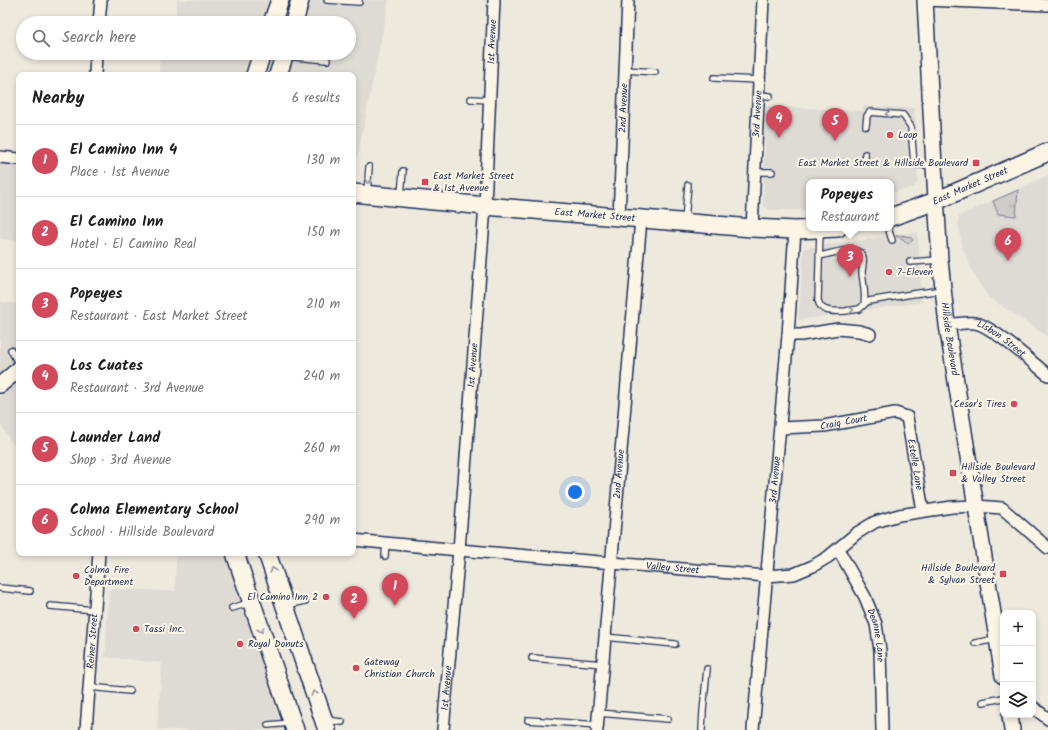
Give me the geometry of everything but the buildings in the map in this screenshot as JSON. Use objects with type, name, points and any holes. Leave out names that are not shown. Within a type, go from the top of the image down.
[{"type":"main road","points":[[274,16],[280,0]]},
{"type":"main road","points":[[296,16],[300,0]]},
{"type":"main road","name":"Hillside Boulevard","points":[[925,0],[936,201],[946,325],[1000,658]]},
{"type":"main road","points":[[256,72],[260,60]]},
{"type":"main road","points":[[279,72],[283,60]]},
{"type":"main road","name":"East Market Street","points":[[894,216],[936,201],[1048,152]]},
{"type":"main road","name":"East Market Street","points":[[360,194],[685,223],[752,228],[806,230]]},
{"type":"main road","points":[[0,385],[16,372]]},
{"type":"main road","points":[[236,556],[293,726]]},
{"type":"main road","points":[[268,556],[325,725]]},
{"type":"main road","points":[[1010,718],[1012,730]]},
{"type":"street","points":[[100,16],[101,0]]},
{"type":"street","name":"1st Avenue","points":[[443,730],[459,550],[485,206],[494,0]]},
{"type":"street","name":"2nd Avenue","points":[[619,217],[628,0]]},
{"type":"street","name":"3rd Avenue","points":[[752,228],[763,0]]},
{"type":"street","points":[[925,0],[1048,5]]},
{"type":"street","points":[[95,72],[96,60]]},
{"type":"street","points":[[0,157],[16,159]]},
{"type":"street","name":"2nd Avenue","points":[[598,727],[641,219]]},
{"type":"street","name":"3rd Avenue","points":[[753,730],[788,335],[795,230]]},
{"type":"street","name":"Lisbon Street","points":[[946,325],[973,323],[981,324],[1048,375]]},
{"type":"street","points":[[788,335],[801,335],[843,329],[870,334]]},
{"type":"street","name":"Craig Court","points":[[780,428],[824,426],[895,413],[907,417]]},
{"type":"street","name":"Estelle Lane","points":[[907,417],[923,511]]},
{"type":"street","name":"Valley Street","points":[[356,540],[766,576],[794,574],[813,566],[828,557],[857,533],[875,522],[899,515],[923,511],[952,507],[976,506],[1002,508],[1046,544]]},
{"type":"street","name":"Deanne Lane","points":[[838,549],[865,597],[876,624],[880,650],[882,730]]},
{"type":"street","name":"Reiner Street","points":[[86,730],[99,556]]},
{"type":"street","points":[[1036,709],[1048,719]]},
{"type":"lane","points":[[327,0],[359,2],[359,0]]},
{"type":"lane","points":[[625,70],[655,72]]},
{"type":"lane","points":[[714,78],[759,80]]},
{"type":"lane","points":[[758,95],[770,96]]},
{"type":"lane","points":[[471,99],[490,100]]},
{"type":"lane","points":[[866,126],[867,116],[870,112],[903,115],[911,127],[914,164],[934,166]]},
{"type":"lane","points":[[864,162],[865,154]]},
{"type":"lane","points":[[360,194],[369,167]]},
{"type":"lane","points":[[401,198],[403,171]]},
{"type":"lane","points":[[754,172],[772,172]]},
{"type":"lane","points":[[685,223],[688,185]]},
{"type":"lane","points":[[820,231],[818,300],[823,309],[831,311],[854,310],[858,309],[869,301],[943,290]]},
{"type":"lane","points":[[889,231],[892,240]]},
{"type":"lane","points":[[820,256],[852,250],[860,252],[863,257],[862,273],[864,304]]},
{"type":"lane","points":[[910,262],[940,260]]},
{"type":"lane","points":[[11,350],[16,359]]},
{"type":"lane","points":[[385,556],[386,543]]},
{"type":"lane","points":[[0,588],[30,591]]},
{"type":"lane","points":[[285,606],[305,601]]},
{"type":"lane","points":[[232,608],[252,602]]},
{"type":"lane","points":[[50,606],[95,610]]},
{"type":"lane","points":[[605,637],[675,644]]},
{"type":"lane","points":[[975,643],[997,639]]},
{"type":"lane","points":[[532,658],[603,664]]},
{"type":"lane","points":[[702,730],[702,711],[707,669]]},
{"type":"lane","points":[[89,687],[130,691]]},
{"type":"lane","points":[[983,702],[1000,699]]},
{"type":"lane","points":[[599,713],[668,719]]},
{"type":"lane","points":[[528,720],[598,727]]},
{"type":"lane","points":[[325,725],[342,722]]},
{"type":"lane","points":[[268,725],[293,726]]},
{"type":"shaded area","points":[[177,0],[389,0],[356,164],[356,72],[159,72],[160,60],[356,60],[356,16],[176,16]]},
{"type":"shaded area","points":[[766,106],[863,111],[863,106],[915,108],[918,182],[914,187],[894,192],[894,179],[806,179],[806,210],[769,210],[763,205]]},
{"type":"shaded area","points":[[0,163],[16,164],[16,241],[0,239]]},
{"type":"shaded area","points":[[1048,175],[1048,337],[988,297],[974,275],[962,246],[958,222],[961,215]]},
{"type":"shaded area","points":[[918,232],[922,302],[798,320],[804,248]]},
{"type":"shaded area","points":[[0,302],[16,304],[16,442],[13,445],[0,423]]},
{"type":"shaded area","points":[[176,556],[227,556],[283,730],[157,730],[162,663],[105,657],[109,589],[175,591]]},
{"type":"green space","points":[[1018,190],[1016,216],[998,214],[993,201]]},
{"type":"green space","points":[[901,235],[910,237],[913,240],[908,244],[903,239],[896,236]]},
{"type":"place","name":"Loop","points":[[890,135]]},
{"type":"place","name":"Los Cuates","points":[[779,138]]},
{"type":"place","name":"Launder Land","points":[[835,141]]},
{"type":"place","name":"East Market Street & Hillside Boulevard","points":[[976,163]]},
{"type":"place","name":"East Market Street & 1st Avenue","points":[[425,182]]},
{"type":"place","name":"Colma Elementary School","points":[[1008,261]]},
{"type":"place","name":"7-Eleven","points":[[889,272]]},
{"type":"place","name":"Popeyes","points":[[850,277]]},
{"type":"place","name":"Cesar's Tires","points":[[1014,404]]},
{"type":"place","name":"Hillside Boulevard & Valley Street","points":[[953,473]]},
{"type":"place","name":"Hillside Boulevard & Sylvan Street","points":[[1003,574]]},
{"type":"place","name":"Colma Fire Department","points":[[76,576]]},
{"type":"place","name":"El Camino Inn 2","points":[[326,597]]},
{"type":"place","name":"El Camino Inn 4","points":[[395,606]]},
{"type":"place","name":"El Camino Inn","points":[[354,619]]},
{"type":"place","name":"Tassi Inc.","points":[[136,629]]},
{"type":"place","name":"Royal Donuts","points":[[240,644]]},
{"type":"place","name":"Gateway Christian Church","points":[[356,668]]}]
